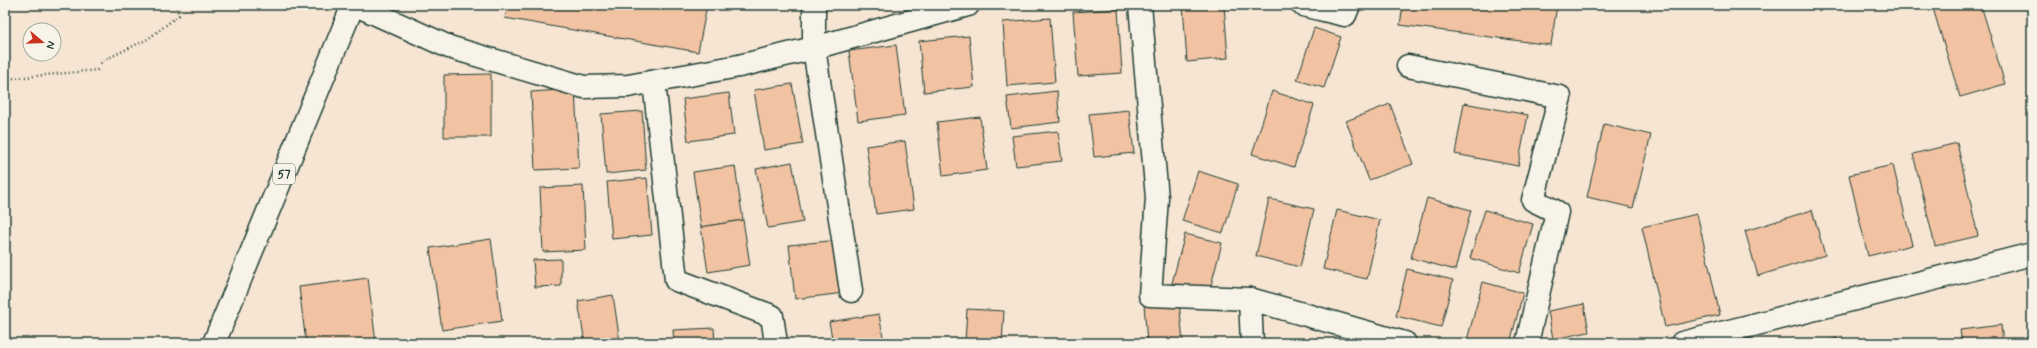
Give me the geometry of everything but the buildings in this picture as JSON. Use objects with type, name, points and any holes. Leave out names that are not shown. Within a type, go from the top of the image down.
[{"type":"main road","points":[[354,5],[449,47],[584,87],[628,86],[739,66],[814,48],[968,5]]},
{"type":"main road","name":"57","points":[[214,343],[354,5]]},
{"type":"main road","points":[[814,5],[814,48],[851,291]]},
{"type":"main road","points":[[1140,5],[1157,198],[1150,295],[1250,299],[1405,343]]},
{"type":"main road","points":[[1303,5],[1345,15],[1349,5]]},
{"type":"main road","points":[[1408,66],[1560,97],[1533,200],[1557,212],[1528,343]]},
{"type":"main road","points":[[654,82],[676,280],[772,316],[776,343]]},
{"type":"main road","points":[[1682,343],[2032,254]]},
{"type":"main road","points":[[1250,299],[1252,343]]},
{"type":"path","points":[[5,79],[96,70],[102,61],[148,39],[179,15],[176,5]]}]
